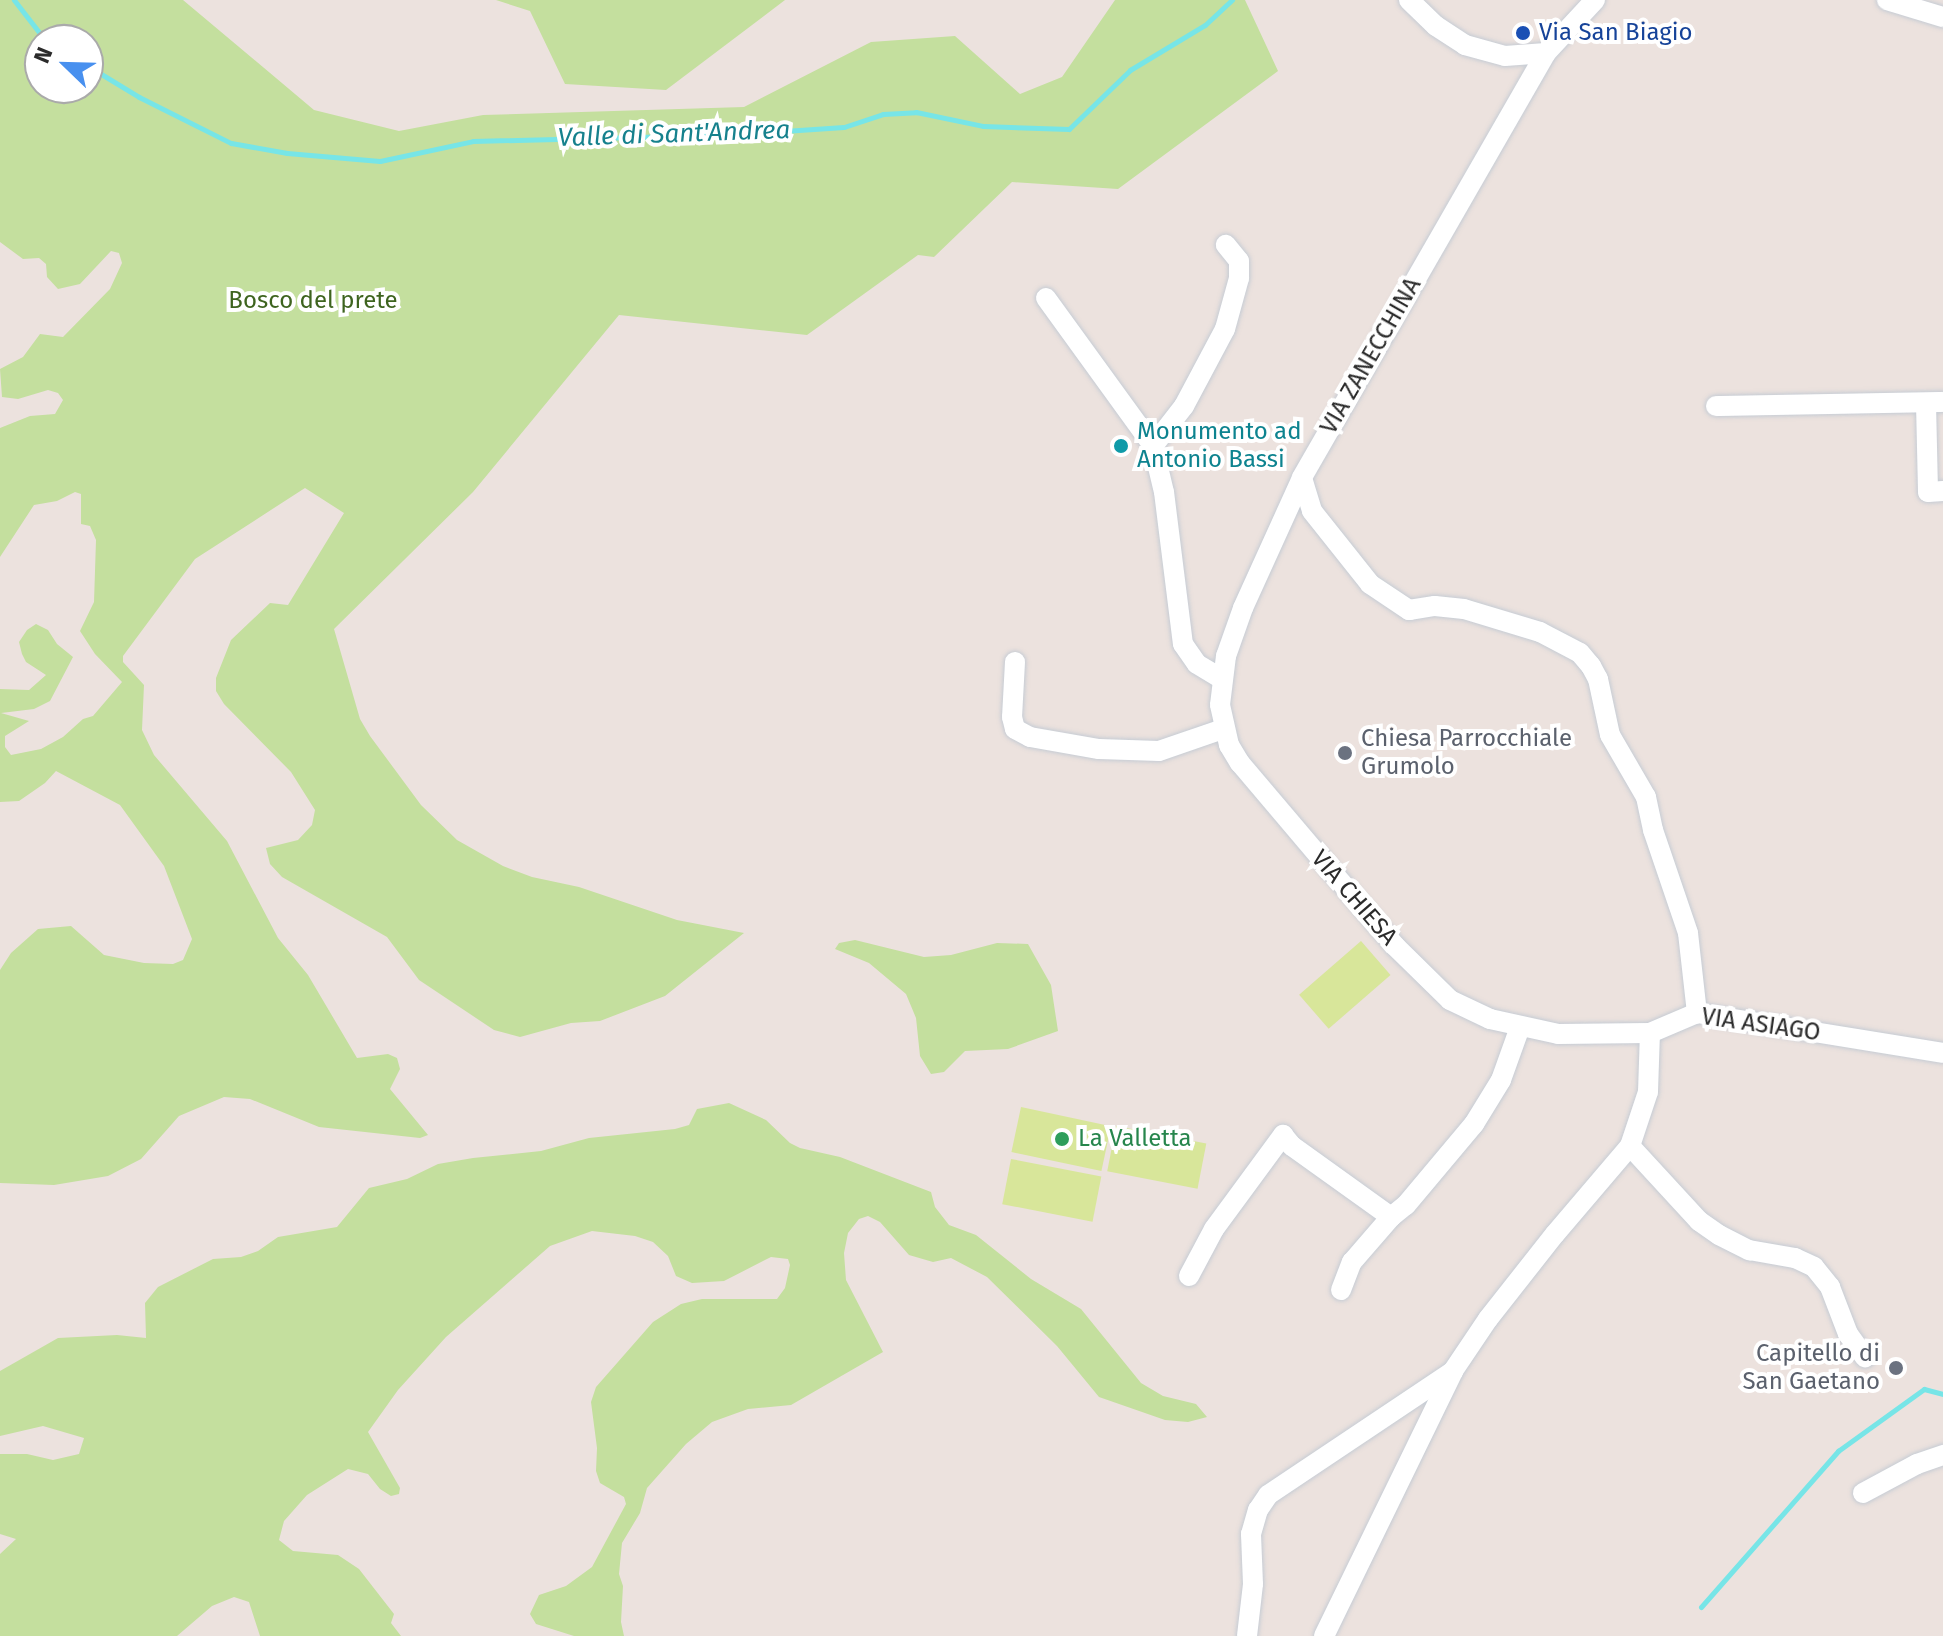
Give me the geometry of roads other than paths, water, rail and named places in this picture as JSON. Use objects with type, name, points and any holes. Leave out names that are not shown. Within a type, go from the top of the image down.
[{"type":"street","points":[[1409,0],[1436,26],[1465,45],[1505,56],[1546,53],[1595,0]]},
{"type":"street","points":[[1887,0],[1943,17]]},
{"type":"street","name":"VIA ZANECCHINA","points":[[1302,478],[1546,53]]},
{"type":"street","points":[[1153,446],[1184,406],[1225,329],[1239,278],[1239,261],[1226,245]]},
{"type":"street","points":[[1046,298],[1153,446],[1164,492],[1183,644],[1197,664],[1222,679]]},
{"type":"street","points":[[1716,406],[1935,402],[1928,492],[1943,491]]},
{"type":"street","points":[[1302,478],[1312,511],[1370,584],[1409,610],[1435,606],[1464,609],[1540,632],[1572,647],[1591,666],[1598,679],[1610,735],[1646,797],[1653,830],[1688,933],[1697,1013]]},
{"type":"street","name":"VIA CHIESA","points":[[1302,478],[1243,608],[1222,679],[1223,729],[1240,763],[1395,946],[1450,1000],[1490,1019],[1558,1034],[1650,1033]]},
{"type":"street","points":[[1015,662],[1012,717],[1015,729],[1030,737],[1099,749],[1159,751],[1223,729]]},
{"type":"street","name":"VIA ASIAGO","points":[[1650,1033],[1697,1013],[1943,1053]]},
{"type":"street","points":[[1341,1290],[1352,1262],[1391,1217],[1406,1205],[1474,1124],[1501,1080],[1520,1027]]},
{"type":"street","points":[[1324,1636],[1453,1371],[1488,1319],[1630,1146],[1648,1092],[1650,1033]]},
{"type":"street","points":[[1189,1276],[1214,1229],[1283,1135],[1292,1146],[1391,1217]]},
{"type":"street","points":[[1630,1146],[1699,1221],[1719,1235],[1749,1250],[1795,1258],[1820,1273],[1830,1287],[1848,1334],[1865,1357]]},
{"type":"street","points":[[1247,1636],[1253,1584],[1253,1521],[1268,1495],[1453,1371]]},
{"type":"street","points":[[1863,1493],[1917,1464],[1943,1455]]},
{"type":"waterway","name":"Valle di Sant'Andrea","points":[[14,0],[33,24]]},
{"type":"waterway","name":"Valle di Sant'Andrea","points":[[104,76],[139,97],[231,143],[287,153],[380,161],[473,141],[725,135],[844,127],[883,114],[916,112],[983,126],[1069,129],[1130,70],[1205,25],[1232,0]]},
{"type":"waterway","points":[[1701,1607],[1838,1451],[1924,1389],[1943,1394]]},
{"type":"place","name":"Via San Biagio","points":[[1523,33]]},
{"type":"place","name":"Monumento ad Antonio Bassi","points":[[1121,446]]},
{"type":"place","name":"Chiesa Parrocchiale Grumolo","points":[[1345,753]]},
{"type":"place","name":"La Valletta","points":[[1062,1139]]},
{"type":"place","name":"Capitello di San Gaetano","points":[[1896,1368]]},
{"type":"park label","name":"Bosco del prete","points":[[313,301]]}]
